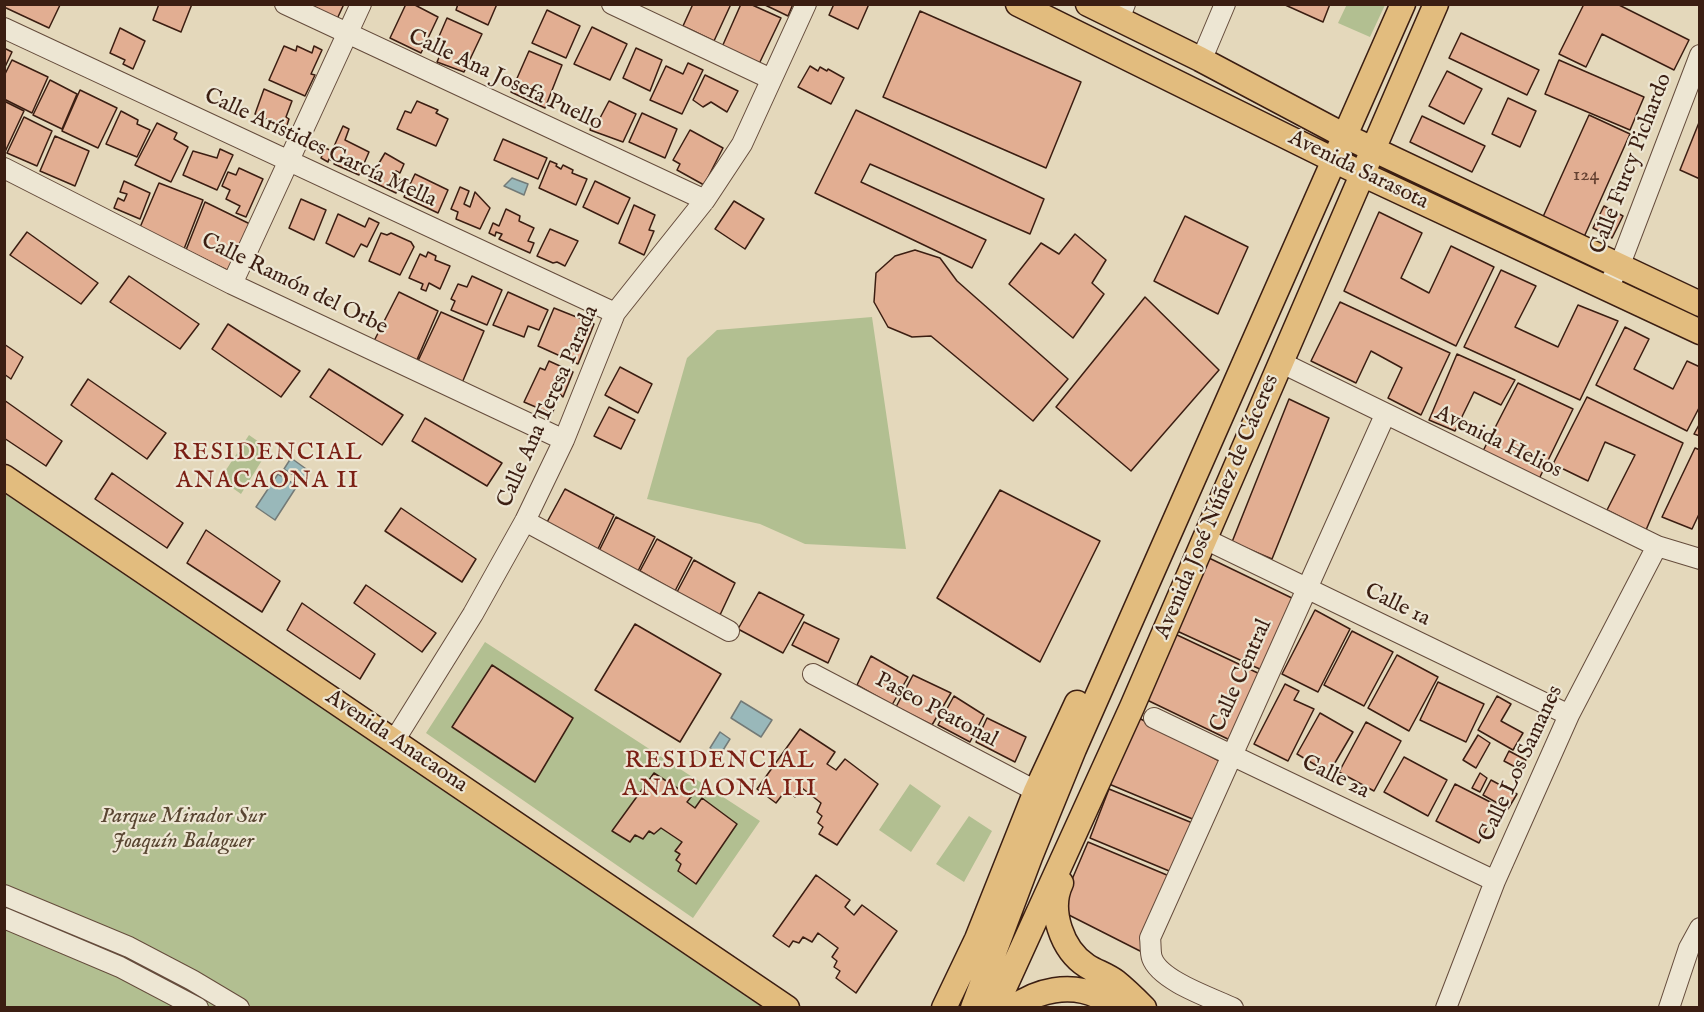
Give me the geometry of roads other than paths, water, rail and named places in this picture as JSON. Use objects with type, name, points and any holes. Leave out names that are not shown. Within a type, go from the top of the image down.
[{"type":"main road","name":"Avenida Sarasota","points":[[1018,4],[1362,174],[1700,332]]},
{"type":"main road","name":"Avenida Sarasota","points":[[1088,4],[1122,12],[1200,59],[1345,136],[1700,304]]},
{"type":"main road","name":"Avenida José Núñez de Cáceres","points":[[973,1008],[1038,835],[1403,4]]},
{"type":"main road","name":"Avenida José Núñez de Cáceres","points":[[995,1008],[1205,539],[1436,4]]},
{"type":"main road","points":[[1232,392],[1262,406]]},
{"type":"main road","points":[[1217,426],[1247,439]]},
{"type":"main road","name":"Avenida Anacaona","points":[[4,477],[787,1008]]},
{"type":"main road","points":[[944,1008],[977,939],[1036,791],[1125,611],[1157,563],[1190,573]]},
{"type":"main road","points":[[1093,789],[1080,841],[1058,890],[1055,906],[1057,921],[1074,955],[1086,966],[1115,981],[1144,1008]]},
{"type":"main road","points":[[1013,1008],[1024,999],[1049,990],[1074,989],[1099,996],[1113,1008]]},
{"type":"street","name":"Calle Ana Josefa Puello","points":[[285,4],[705,200]]},
{"type":"street","points":[[232,284],[362,4]]},
{"type":"street","points":[[612,4],[771,78]]},
{"type":"street","name":"Calle Ana Teresa Parada","points":[[394,741],[473,614],[525,521],[564,440],[615,313],[705,200],[742,144],[806,4]]},
{"type":"street","points":[[1200,59],[1225,4]]},
{"type":"street","name":"Calle Arístides García Mella","points":[[4,28],[615,313]]},
{"type":"street","name":"Calle Furcy Pichardo","points":[[1607,289],[1619,267],[1699,55]]},
{"type":"street","name":"Calle Ramón del Orbe","points":[[4,168],[232,284],[564,440]]},
{"type":"street","name":"Avenida Helios","points":[[1280,362],[1657,546],[1700,559]]},
{"type":"street","name":"Calle Central","points":[[1233,1008],[1170,978],[1158,969],[1152,958],[1150,938],[1385,415]]},
{"type":"street","points":[[525,521],[729,631]]},
{"type":"street","name":"Calle 1a","points":[[1205,539],[1569,715]]},
{"type":"street","name":"Calle Los Samanes","points":[[1446,1008],[1495,881],[1569,715],[1657,546]]},
{"type":"street","name":"Paseo Peatonal","points":[[813,674],[1036,791]]},
{"type":"street","name":"Calle 2a","points":[[1154,718],[1495,881]]},
{"type":"street","points":[[4,895],[129,947],[239,1008]]},
{"type":"street","points":[[4,918],[120,967],[198,1008]]},
{"type":"street","points":[[1669,1008],[1689,948],[1700,928]]},
{"type":"water","points":[[512,178],[528,184],[524,195],[504,186]]},
{"type":"water","points":[[291,458],[309,471],[302,481],[284,469]]},
{"type":"water","points":[[278,474],[297,486],[275,520],[256,507]]},
{"type":"water","points":[[741,701],[772,720],[761,737],[731,718]]},
{"type":"water","points":[[720,732],[730,739],[720,755],[710,748]]},
{"type":"district","name":"RESIDENCIAL ANACAONA II","points":[[268,468]]},
{"type":"district","name":"RESIDENCIAL ANACAONA III","points":[[720,776]]},
{"type":"park label","name":"Parque Mirador Sur Joaquín Balaguer","points":[[183,830]]}]
